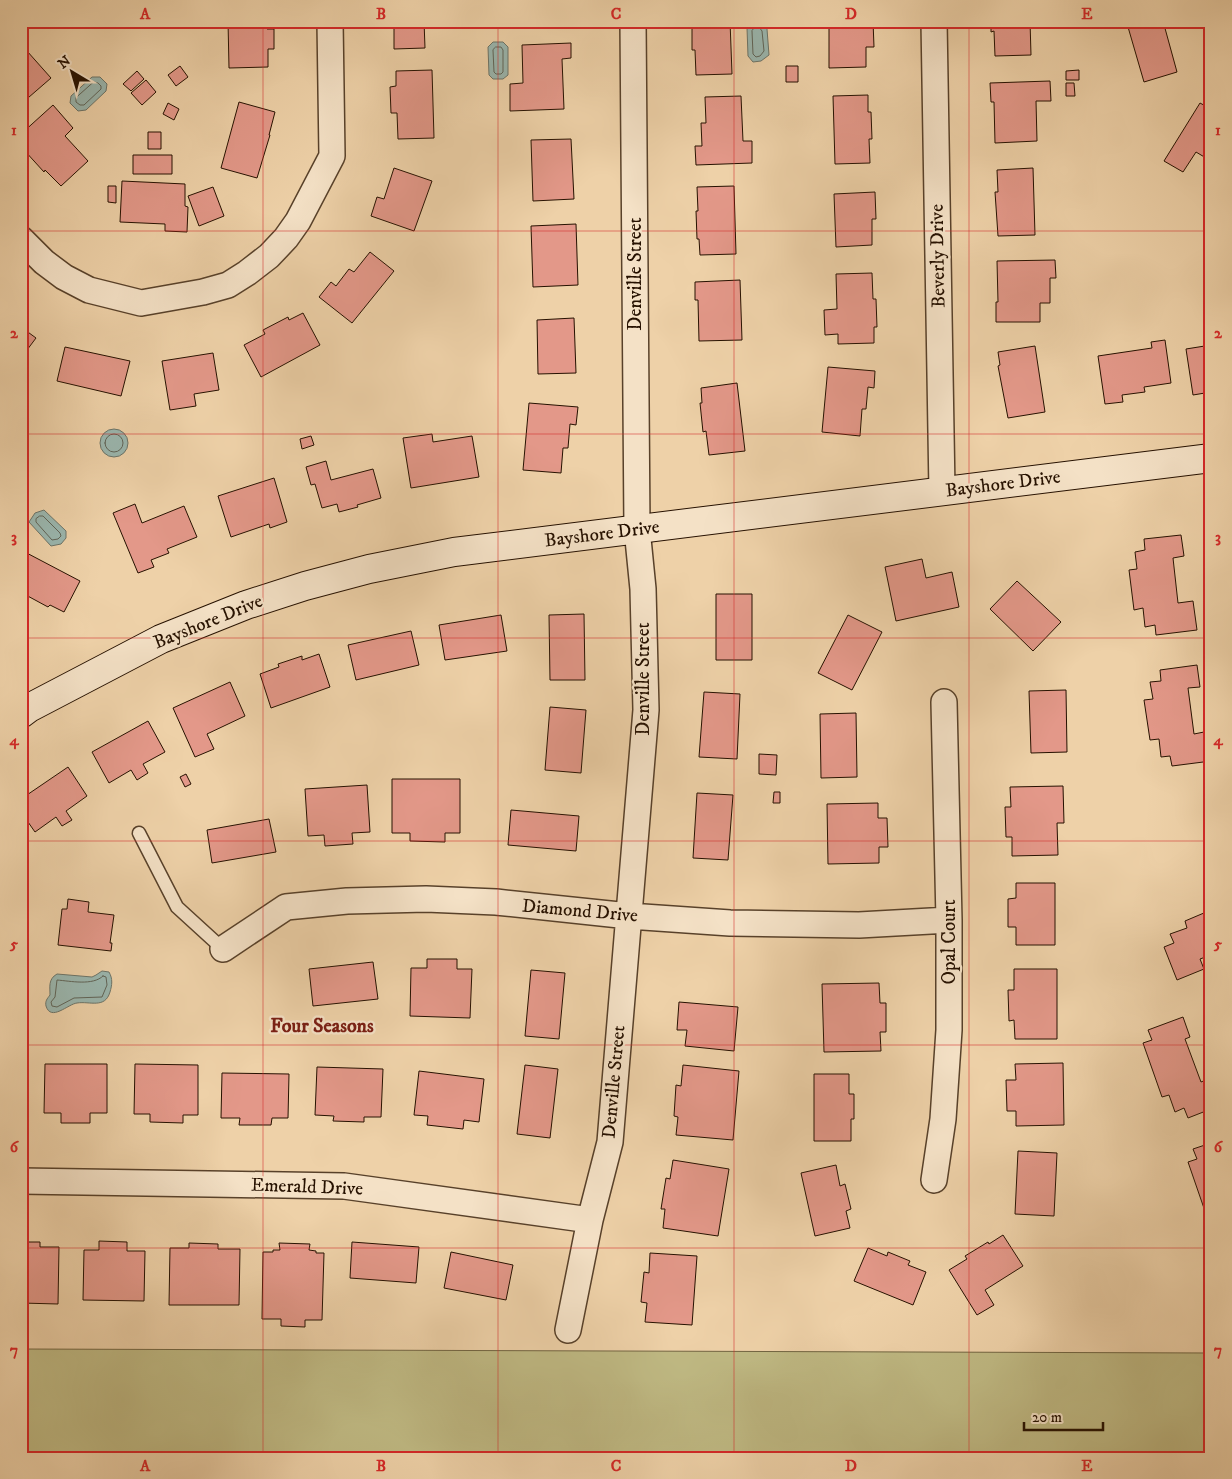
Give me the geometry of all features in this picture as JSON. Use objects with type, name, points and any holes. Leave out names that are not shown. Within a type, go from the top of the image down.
[{"type":"street","points":[[21,239],[44,262],[64,277],[89,290],[141,303],[204,292],[228,285],[247,273],[269,256],[286,238],[298,221],[332,156],[330,21]]},
{"type":"street","name":"Denville Street","points":[[568,1330],[590,1220],[610,1142],[646,710],[642,589],[637,529],[633,21]]},
{"type":"street","name":"Beverly Drive","points":[[934,21],[942,491]]},
{"type":"street","name":"Bayshore Drive","points":[[24,707],[161,639],[246,605],[305,586],[369,569],[454,552],[1211,458]]},
{"type":"street","name":"Opal Court","points":[[934,1180],[943,1119],[949,1030],[949,920],[944,702]]},
{"type":"street","name":"Diamond Drive","points":[[223,949],[286,907],[347,901],[426,899],[487,902],[629,916],[730,922],[858,925],[949,920]]},
{"type":"street","name":"Emerald Drive","points":[[21,1181],[344,1186],[590,1220]]},
{"type":"lane","points":[[139,833],[177,907],[223,949]]},
{"type":"shaded area","points":[[21,1349],[1211,1353],[1211,1458],[21,1458]]},
{"type":"water","points":[[752,23],[762,23],[767,29],[769,55],[761,61],[753,62],[748,56],[747,28]]},
{"type":"water","points":[[493,42],[503,42],[508,47],[508,75],[503,79],[493,79],[489,75],[488,47]]},
{"type":"water","points":[[92,77],[100,77],[107,84],[106,91],[86,110],[78,111],[70,103],[71,96]]},
{"type":"water","points":[[114,429],[124,433],[128,443],[124,453],[114,457],[104,453],[100,443],[104,433]]},
{"type":"water","points":[[44,510],[66,531],[66,538],[61,544],[51,546],[29,522],[35,513]]},
{"type":"water","points":[[102,971],[109,972],[112,980],[110,992],[105,1001],[77,1003],[60,1011],[48,1011],[46,1003],[50,995],[51,981],[54,976],[57,974],[92,977]]},
{"type":"building","points":[[228,21],[267,21],[267,29],[274,29],[274,49],[268,49],[268,67],[229,68]]},
{"type":"building","points":[[391,21],[424,21],[425,48],[394,49],[394,24],[391,24]]},
{"type":"building","points":[[730,21],[732,74],[696,75],[695,50],[692,50],[692,22]]},
{"type":"building","points":[[829,21],[873,21],[874,47],[866,47],[866,67],[829,68]]},
{"type":"building","points":[[991,21],[1030,21],[1031,55],[995,56],[994,31],[991,32]]},
{"type":"building","points":[[1149,21],[1163,21],[1177,72],[1144,82],[1128,27]]},
{"type":"building","points":[[571,43],[571,58],[562,59],[564,109],[510,111],[510,84],[523,83],[522,45]]},
{"type":"building","points":[[27,51],[51,78],[21,104],[21,56]]},
{"type":"building","points":[[180,66],[188,77],[176,86],[168,75]]},
{"type":"building","points":[[786,66],[798,66],[798,82],[786,82]]},
{"type":"building","points":[[432,70],[434,138],[398,139],[397,113],[391,113],[390,87],[396,86],[396,71]]},
{"type":"building","points":[[1079,70],[1079,80],[1066,80],[1066,71]]},
{"type":"building","points":[[137,71],[144,79],[131,91],[123,84]]},
{"type":"building","points":[[146,80],[156,92],[142,105],[131,93]]},
{"type":"building","points":[[1050,81],[1051,101],[1036,101],[1037,141],[995,143],[994,102],[991,102],[990,83]]},
{"type":"building","points":[[1066,83],[1074,83],[1075,96],[1066,96]]},
{"type":"building","points":[[868,95],[868,112],[871,112],[872,139],[869,139],[870,163],[835,164],[833,96]]},
{"type":"building","points":[[741,96],[743,141],[752,141],[752,163],[696,165],[695,146],[702,146],[701,123],[706,123],[705,97]]},
{"type":"building","points":[[239,102],[275,112],[257,178],[221,168]]},
{"type":"building","points":[[168,103],[179,109],[174,120],[163,114]]},
{"type":"building","points":[[1200,103],[1211,109],[1211,161],[1196,152],[1183,172],[1164,161]]},
{"type":"building","points":[[53,105],[73,128],[65,136],[88,161],[61,186],[45,170],[44,172],[24,150],[26,148],[21,143],[21,134]]},
{"type":"building","points":[[148,132],[161,132],[161,149],[148,149]]},
{"type":"building","points":[[571,139],[574,199],[533,201],[531,140]]},
{"type":"building","points":[[133,155],[172,155],[172,174],[133,174]]},
{"type":"building","points":[[394,168],[432,181],[414,231],[371,216],[377,197],[384,199]]},
{"type":"building","points":[[1033,168],[1035,235],[998,236],[995,192],[998,192],[997,170]]},
{"type":"building","points":[[122,181],[185,184],[185,206],[188,207],[187,232],[165,231],[165,224],[120,222]]},
{"type":"building","points":[[108,186],[116,186],[116,203],[108,202]]},
{"type":"building","points":[[734,186],[736,254],[700,255],[699,239],[697,239],[697,187]]},
{"type":"building","points":[[213,187],[224,216],[199,226],[188,196]]},
{"type":"building","points":[[875,192],[876,219],[872,219],[872,245],[836,247],[834,194]]},
{"type":"building","points":[[576,224],[578,285],[533,287],[531,226]]},
{"type":"building","points":[[370,252],[394,271],[352,323],[319,297],[331,282],[336,286],[349,269],[354,272]]},
{"type":"building","points":[[1055,260],[1056,278],[1050,278],[1050,303],[1040,303],[1040,322],[996,322],[996,302],[998,302],[997,261]]},
{"type":"building","points":[[872,273],[873,299],[876,299],[877,327],[874,327],[874,343],[838,344],[838,334],[825,335],[824,310],[837,309],[836,274]]},
{"type":"building","points":[[740,280],[742,340],[699,341],[698,300],[695,300],[695,282]]},
{"type":"building","points":[[303,313],[320,345],[261,377],[244,345],[265,334],[263,330],[288,317],[289,320]]},
{"type":"building","points":[[574,318],[576,373],[538,374],[537,320]]},
{"type":"building","points":[[21,327],[36,338],[21,358]]},
{"type":"building","points":[[1165,340],[1171,383],[1144,387],[1145,392],[1122,395],[1123,402],[1105,404],[1098,356],[1152,348],[1151,342]]},
{"type":"building","points":[[1211,345],[1211,392],[1193,395],[1186,349]]},
{"type":"building","points":[[1035,346],[1045,412],[1008,418],[998,366],[1000,365],[998,352]]},
{"type":"building","points":[[65,347],[130,361],[121,396],[57,381]]},
{"type":"building","points":[[213,353],[219,390],[194,394],[196,406],[170,410],[162,361]]},
{"type":"building","points":[[828,367],[875,371],[874,388],[868,387],[866,409],[862,409],[860,436],[822,432]]},
{"type":"building","points":[[737,383],[745,451],[709,455],[706,431],[703,432],[700,403],[702,403],[701,388]]},
{"type":"building","points":[[529,403],[578,407],[576,425],[570,424],[568,448],[563,448],[561,473],[523,470]]},
{"type":"building","points":[[432,434],[433,442],[472,436],[479,477],[411,488],[403,438]]},
{"type":"building","points":[[311,436],[314,445],[302,449],[300,439]]},
{"type":"building","points":[[326,461],[331,480],[373,469],[381,498],[339,512],[337,504],[322,508],[315,484],[311,485],[306,467]]},
{"type":"building","points":[[274,478],[287,522],[270,528],[269,524],[231,537],[218,496]]},
{"type":"building","points":[[135,504],[142,523],[184,506],[197,537],[167,549],[169,553],[151,560],[154,567],[138,573],[113,513]]},
{"type":"building","points":[[1181,535],[1184,556],[1173,558],[1178,603],[1193,601],[1197,630],[1156,635],[1155,625],[1145,627],[1143,608],[1134,610],[1129,570],[1137,569],[1135,552],[1145,550],[1144,539]]},
{"type":"building","points":[[21,550],[80,581],[64,612],[50,605],[48,607],[24,594],[25,592],[21,590]]},
{"type":"building","points":[[922,559],[926,578],[952,572],[959,607],[896,621],[885,567]]},
{"type":"building","points":[[1017,581],[1061,622],[1033,651],[990,609]]},
{"type":"building","points":[[716,594],[752,594],[752,660],[716,660]]},
{"type":"building","points":[[584,614],[585,680],[550,680],[549,615]]},
{"type":"building","points":[[501,615],[507,651],[445,660],[439,625]]},
{"type":"building","points":[[848,615],[882,632],[852,690],[818,673]]},
{"type":"building","points":[[411,631],[419,665],[356,680],[348,645]]},
{"type":"building","points":[[319,654],[330,687],[271,708],[260,674],[279,667],[278,664],[302,656],[302,660]]},
{"type":"building","points":[[1197,665],[1200,687],[1188,688],[1194,734],[1209,731],[1211,761],[1172,766],[1170,756],[1161,757],[1159,739],[1150,740],[1144,700],[1153,699],[1150,682],[1161,681],[1160,670]]},
{"type":"building","points":[[230,682],[245,716],[207,734],[214,749],[195,757],[173,708]]},
{"type":"building","points":[[1066,690],[1067,752],[1031,753],[1029,691]]},
{"type":"building","points":[[704,692],[740,694],[737,759],[699,757]]},
{"type":"building","points":[[550,707],[586,710],[581,773],[545,770]]},
{"type":"building","points":[[856,713],[857,777],[821,778],[820,714]]},
{"type":"building","points":[[148,721],[165,752],[143,764],[148,773],[137,780],[131,770],[109,783],[92,752]]},
{"type":"building","points":[[759,754],[777,755],[776,775],[759,774]]},
{"type":"building","points":[[68,767],[87,796],[66,811],[72,820],[62,826],[56,817],[35,832],[21,812],[21,799]]},
{"type":"building","points":[[186,774],[191,784],[185,787],[180,777]]},
{"type":"building","points":[[392,779],[460,779],[460,833],[445,833],[445,842],[410,841],[410,833],[392,833]]},
{"type":"building","points":[[367,785],[370,832],[352,833],[353,844],[325,846],[324,835],[308,836],[305,789]]},
{"type":"building","points":[[1063,786],[1064,823],[1057,823],[1058,855],[1012,856],[1012,837],[1006,837],[1005,807],[1011,807],[1010,787]]},
{"type":"building","points":[[774,792],[780,792],[780,803],[773,803]]},
{"type":"building","points":[[697,793],[733,795],[728,860],[693,858]]},
{"type":"building","points":[[878,803],[878,818],[887,818],[888,847],[879,847],[879,863],[828,864],[827,804]]},
{"type":"building","points":[[511,810],[579,816],[576,851],[508,845]]},
{"type":"building","points":[[269,819],[276,852],[212,863],[207,830]]},
{"type":"building","points":[[1016,883],[1055,883],[1055,945],[1016,945],[1016,927],[1008,927],[1008,899],[1016,898]]},
{"type":"building","points":[[68,899],[89,902],[88,912],[114,915],[110,943],[112,943],[111,951],[58,945],[62,909],[67,909]]},
{"type":"building","points":[[1211,910],[1211,955],[1200,959],[1204,969],[1177,980],[1164,947],[1174,943],[1170,934],[1187,928],[1185,921]]},
{"type":"building","points":[[427,959],[457,959],[457,969],[472,969],[470,1018],[410,1016],[411,968],[427,968]]},
{"type":"building","points":[[373,962],[378,999],[313,1006],[309,969]]},
{"type":"building","points":[[1014,969],[1057,969],[1057,1039],[1015,1039],[1014,1020],[1009,1021],[1008,990],[1014,990]]},
{"type":"building","points":[[531,970],[565,973],[559,1039],[525,1036]]},
{"type":"building","points":[[879,983],[880,1003],[886,1003],[886,1032],[880,1032],[881,1051],[824,1052],[822,984]]},
{"type":"building","points":[[679,1002],[738,1007],[734,1051],[685,1046],[687,1030],[677,1030]]},
{"type":"building","points":[[1183,1017],[1190,1037],[1185,1039],[1201,1082],[1211,1078],[1211,1109],[1188,1118],[1184,1108],[1175,1112],[1169,1095],[1162,1097],[1143,1043],[1152,1040],[1148,1030]]},
{"type":"building","points":[[1063,1063],[1064,1125],[1016,1126],[1016,1111],[1007,1111],[1006,1080],[1016,1080],[1015,1064]]},
{"type":"building","points":[[45,1064],[107,1064],[107,1113],[90,1113],[90,1123],[61,1123],[61,1113],[44,1113]]},
{"type":"building","points":[[135,1064],[198,1065],[198,1115],[183,1115],[183,1123],[150,1122],[150,1114],[134,1114]]},
{"type":"building","points":[[525,1065],[558,1069],[550,1138],[517,1134]]},
{"type":"building","points":[[683,1065],[739,1071],[733,1140],[676,1135],[678,1117],[674,1116],[676,1085],[681,1086]]},
{"type":"building","points":[[317,1067],[383,1069],[381,1117],[364,1117],[364,1122],[333,1121],[334,1116],[315,1115]]},
{"type":"building","points":[[419,1071],[484,1079],[479,1122],[464,1120],[463,1129],[427,1125],[428,1116],[414,1115]]},
{"type":"building","points":[[222,1073],[289,1074],[288,1118],[272,1118],[271,1125],[239,1125],[240,1118],[221,1118]]},
{"type":"building","points":[[814,1074],[849,1074],[849,1094],[854,1094],[854,1119],[851,1119],[851,1141],[814,1141]]},
{"type":"building","points":[[1211,1143],[1211,1216],[1207,1217],[1188,1162],[1197,1159],[1193,1149]]},
{"type":"building","points":[[1018,1151],[1057,1153],[1054,1216],[1015,1214]]},
{"type":"building","points":[[673,1160],[729,1169],[718,1236],[663,1228],[665,1209],[661,1209],[666,1178],[670,1179]]},
{"type":"building","points":[[836,1165],[840,1186],[845,1184],[851,1209],[846,1211],[850,1228],[815,1236],[801,1173]]},
{"type":"building","points":[[1003,1235],[1023,1266],[985,1290],[994,1305],[977,1315],[949,1270],[967,1259],[965,1256]]},
{"type":"building","points":[[99,1241],[127,1242],[127,1251],[145,1251],[144,1301],[83,1300],[84,1250],[99,1250]]},
{"type":"building","points":[[21,1242],[40,1242],[40,1247],[59,1247],[58,1304],[21,1303]]},
{"type":"building","points":[[352,1242],[419,1247],[416,1283],[350,1278]]},
{"type":"building","points":[[189,1243],[218,1244],[218,1249],[240,1249],[239,1305],[169,1305],[170,1248],[189,1248]]},
{"type":"building","points":[[279,1243],[310,1244],[309,1250],[316,1251],[316,1253],[324,1253],[322,1320],[305,1320],[305,1327],[281,1326],[281,1319],[262,1319],[263,1252],[280,1250]]},
{"type":"building","points":[[868,1248],[887,1256],[888,1252],[910,1261],[908,1265],[926,1272],[913,1305],[854,1281]]},
{"type":"building","points":[[451,1252],[513,1265],[506,1300],[444,1288]]},
{"type":"building","points":[[650,1253],[697,1256],[692,1325],[645,1322],[647,1303],[641,1302],[644,1272],[649,1273]]},
{"type":"district","name":"Four Seasons","points":[[322,1026]]}]
